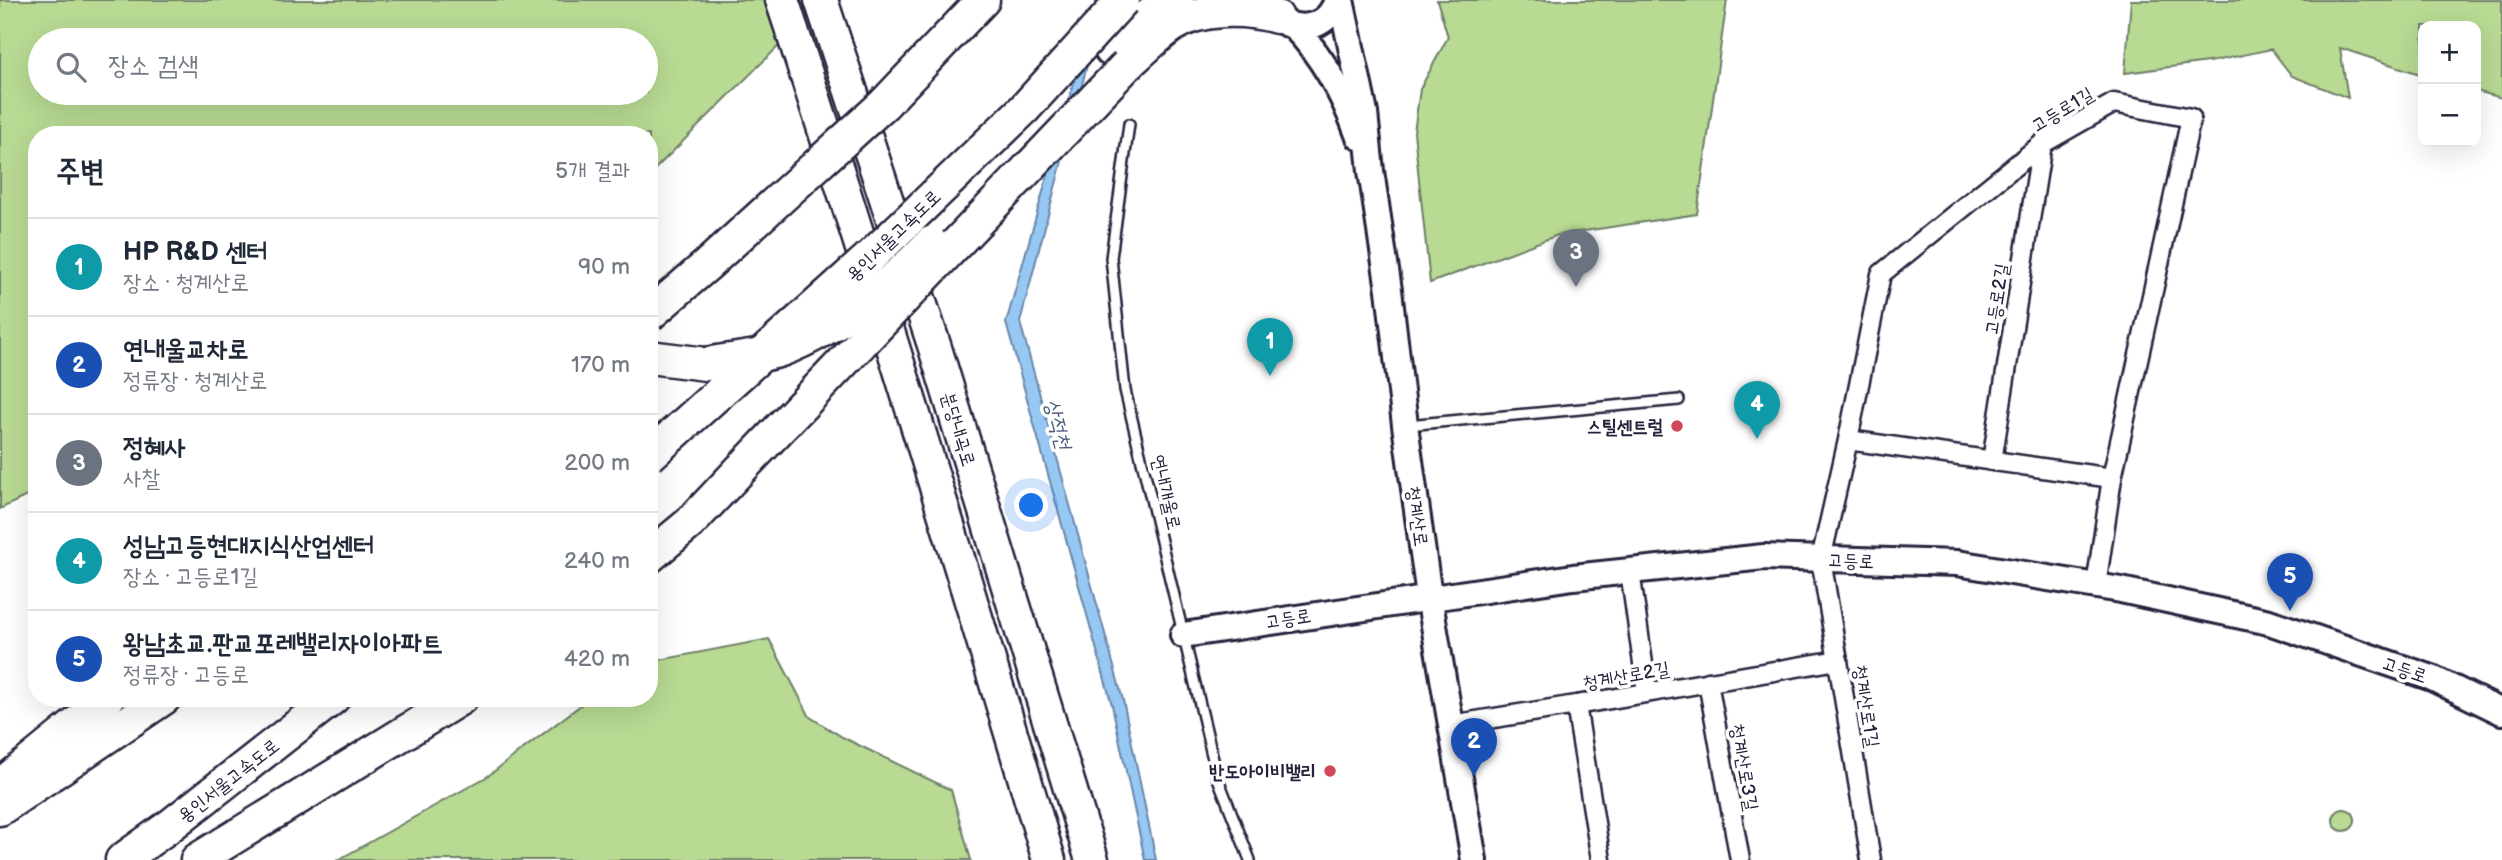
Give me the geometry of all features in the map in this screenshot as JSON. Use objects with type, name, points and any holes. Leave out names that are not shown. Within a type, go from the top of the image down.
[{"type":"highway","name":"분당내곡로","points":[[782,0],[930,459],[1049,860]]},
{"type":"highway","name":"분당내곡로","points":[[821,0],[934,348],[1092,860]]},
{"type":"highway","points":[[658,306],[884,104],[983,0]]},
{"type":"highway","name":"용인서울고속도로","points":[[658,448],[805,317],[995,137],[1123,0]]},
{"type":"highway","points":[[658,549],[690,523],[741,469],[1119,58],[1150,14],[1176,0]]},
{"type":"highway","points":[[658,358],[706,363],[780,350],[862,305],[926,247],[1119,58],[1172,25],[1195,15],[1243,11],[1279,15]]},
{"type":"highway","points":[[0,786],[97,707]]},
{"type":"highway","points":[[0,809],[151,707]]},
{"type":"highway","name":"용인서울고속도로","points":[[122,860],[322,707]]},
{"type":"highway","points":[[197,860],[446,707]]},
{"type":"street","points":[[1279,15],[1306,28],[1327,18],[1339,0]]},
{"type":"street","name":"청계산로","points":[[1339,0],[1365,113],[1429,596],[1474,860]]},
{"type":"street","name":"청계산로","points":[[1279,15],[1311,44],[1331,73],[1356,128],[1371,171]]},
{"type":"street","name":"고등로1길","points":[[1821,559],[1881,274],[2042,144],[2114,103],[2191,118],[2112,478],[2096,586]]},
{"type":"street","name":"고등로2길","points":[[1992,461],[2042,144]]},
{"type":"street","points":[[1848,440],[2112,478]]},
{"type":"street","name":"고등로","points":[[1183,635],[1429,596],[1764,557],[1957,563],[2096,586],[2269,622],[2432,678],[2502,712]]},
{"type":"street","name":"청계산로1길","points":[[1821,559],[1871,860]]},
{"type":"street","points":[[1630,571],[1647,692]]},
{"type":"street","name":"청계산로2길","points":[[1601,860],[1576,705],[1838,660]]},
{"type":"street","name":"청계산로3길","points":[[1708,682],[1740,860]]},
{"type":"street","points":[[1451,725],[1576,705]]},
{"type":"lane","name":"연내개울로","points":[[1129,124],[1111,258],[1125,390],[1217,776],[1250,860]]},
{"type":"lane","points":[[1405,425],[1679,400]]},
{"type":"green space","points":[[0,0],[825,0],[658,166],[658,126],[28,126],[28,495],[0,509]]},
{"type":"green space","points":[[1437,0],[1727,0],[1697,214],[1558,235],[1430,283],[1414,132],[1420,89],[1448,37]]},
{"type":"green space","points":[[2131,0],[2502,0],[2502,98],[2481,92],[2481,21],[2418,21],[2418,73],[2340,48],[2348,98],[2292,76],[2271,49],[2215,61],[2125,73]]},
{"type":"green space","points":[[769,639],[810,717],[844,738],[951,790],[971,860],[338,860],[488,776],[578,707],[658,707],[658,660]]},
{"type":"green space","points":[[2344,809],[2352,812],[2355,820],[2352,828],[2344,831],[2336,828],[2333,820],[2336,812]]},
{"type":"water","points":[[1097,0],[1104,0],[1020,322],[1123,700],[1156,860],[1145,860],[1112,705],[1006,323]]},
{"type":"place","name":"정혜사","points":[[1576,287]]},
{"type":"place","name":"HP R&D 센터","points":[[1270,376]]},
{"type":"place","name":"스틸센트럴","points":[[1677,426]]},
{"type":"place","name":"성남고등현대지식산업센터","points":[[1757,439]]},
{"type":"place","name":"왕남초교.판교포레밸리자이아파트","points":[[2290,611]]},
{"type":"place","name":"반도아이비밸리","points":[[1330,771]]},
{"type":"place","name":"연내울교차로","points":[[1474,776]]},
{"type":"water label","name":"상적천","points":[[1058,424]]}]
